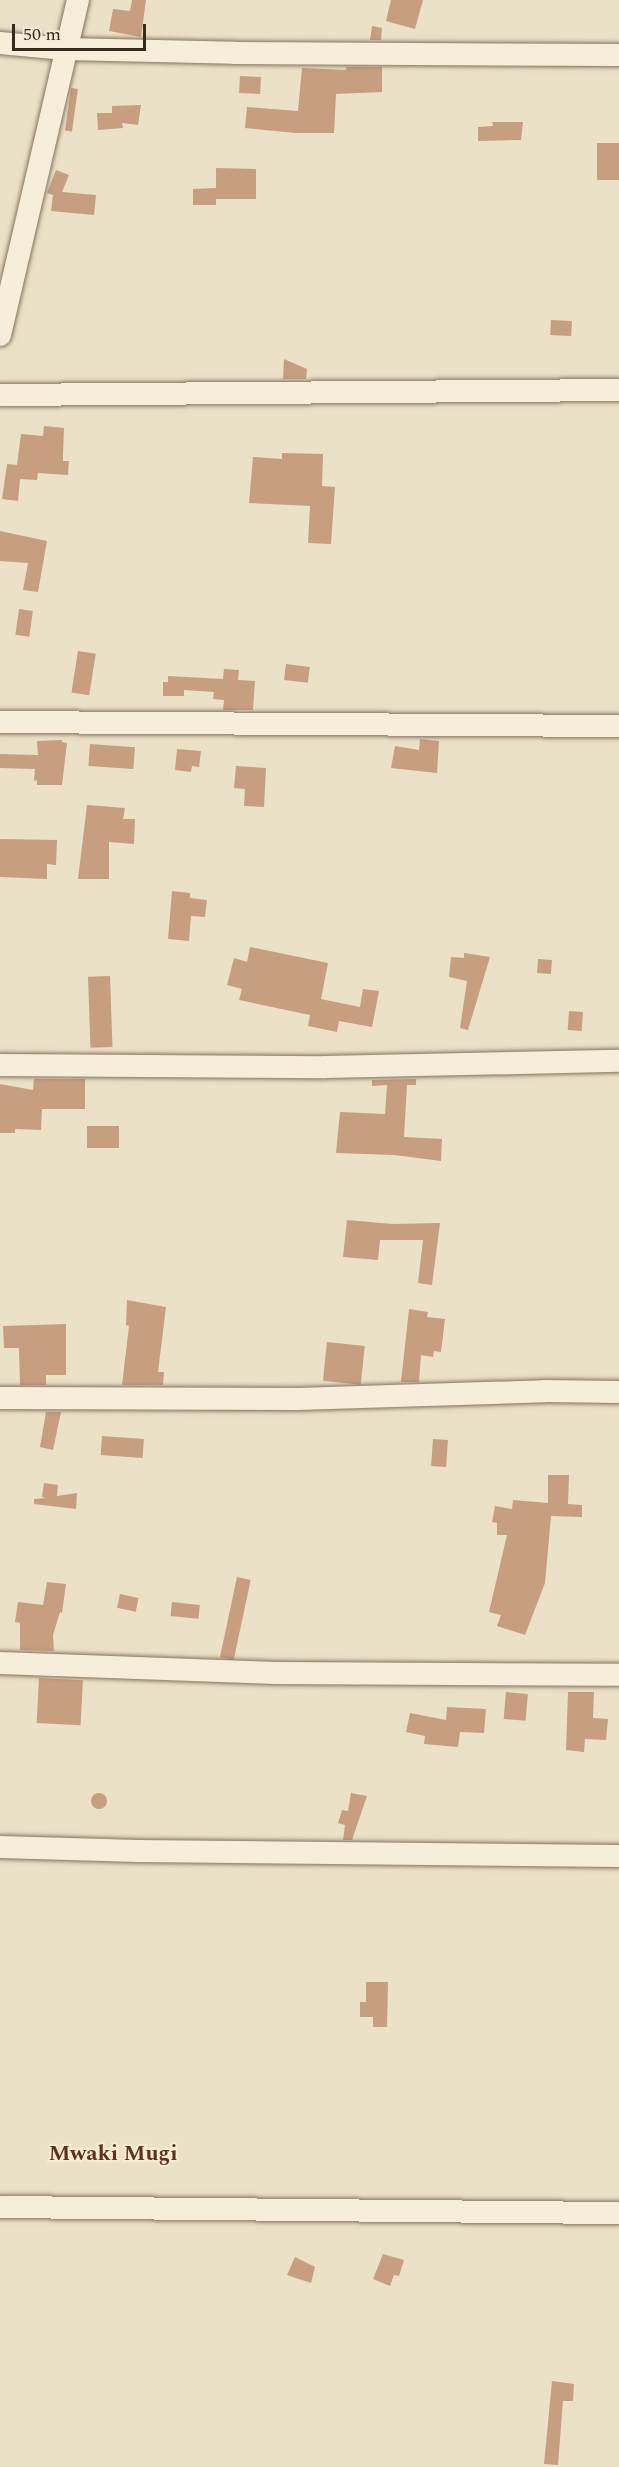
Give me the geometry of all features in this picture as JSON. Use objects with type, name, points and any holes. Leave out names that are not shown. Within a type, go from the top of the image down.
[{"type":"street","points":[[0,335],[64,49],[78,0]]},
{"type":"street","points":[[0,43],[64,49],[270,54],[619,55]]},
{"type":"street","points":[[0,395],[619,390]]},
{"type":"street","points":[[0,722],[619,726]]},
{"type":"street","points":[[0,1065],[313,1067],[619,1061]]},
{"type":"street","points":[[0,1398],[297,1399],[545,1391],[619,1392]]},
{"type":"street","points":[[0,1663],[276,1673],[619,1675]]},
{"type":"street","points":[[0,1847],[138,1851],[619,1856]]},
{"type":"street","points":[[0,2207],[619,2213]]},
{"type":"building","points":[[132,0],[146,0],[141,37],[109,31],[113,9],[130,11]]},
{"type":"building","points":[[391,0],[423,0],[415,29],[386,21]]},
{"type":"building","points":[[372,26],[382,28],[381,40],[370,40]]},
{"type":"building","points":[[346,67],[382,67],[382,92],[336,94],[334,133],[296,133],[245,128],[247,107],[298,111],[302,68],[346,70]]},
{"type":"building","points":[[240,76],[261,77],[260,94],[239,93]]},
{"type":"building","points":[[71,88],[78,89],[72,132],[65,131]]},
{"type":"building","points":[[141,105],[138,125],[122,123],[123,128],[98,130],[97,113],[112,113],[112,106]]},
{"type":"building","points":[[492,122],[523,122],[521,140],[478,141],[478,127],[493,126]]},
{"type":"building","points":[[597,143],[619,143],[619,180],[597,180]]},
{"type":"building","points":[[216,168],[256,169],[256,199],[216,199],[216,205],[193,205],[193,189],[216,188]]},
{"type":"building","points":[[56,170],[69,175],[62,192],[96,195],[94,215],[51,211],[53,195],[47,193]]},
{"type":"building","points":[[551,320],[572,321],[571,336],[550,335]]},
{"type":"building","points":[[284,359],[307,369],[306,379],[283,379]]},
{"type":"building","points":[[44,426],[64,428],[63,461],[69,461],[68,475],[38,473],[37,480],[20,479],[18,501],[2,499],[7,464],[17,465],[21,434],[43,436]]},
{"type":"building","points":[[282,453],[323,454],[322,486],[335,487],[331,544],[308,543],[310,506],[249,503],[253,457],[282,459]]},
{"type":"building","points":[[0,531],[47,541],[38,592],[23,590],[28,563],[0,561]]},
{"type":"building","points":[[19,609],[33,611],[29,637],[15,635]]},
{"type":"building","points":[[78,651],[96,654],[89,695],[71,692]]},
{"type":"building","points":[[286,664],[310,667],[308,683],[284,680]]},
{"type":"building","points":[[224,669],[239,670],[238,680],[255,681],[253,710],[223,710],[224,700],[213,699],[214,692],[184,690],[184,696],[163,696],[163,682],[168,682],[168,676],[223,679]]},
{"type":"building","points":[[420,739],[439,741],[437,773],[391,768],[395,746],[419,750]]},
{"type":"building","points":[[62,740],[67,743],[62,785],[37,785],[37,780],[34,781],[35,769],[0,768],[0,754],[38,755],[37,741]]},
{"type":"building","points":[[90,744],[135,747],[133,769],[88,766]]},
{"type":"building","points":[[177,749],[201,751],[199,767],[192,766],[191,772],[175,770]]},
{"type":"building","points":[[236,766],[266,768],[264,807],[244,806],[245,789],[234,788]]},
{"type":"building","points":[[87,805],[125,808],[123,819],[135,819],[134,844],[109,842],[109,879],[78,879]]},
{"type":"building","points":[[0,839],[57,840],[56,865],[47,864],[47,879],[0,877]]},
{"type":"building","points":[[172,891],[190,893],[190,898],[207,900],[205,917],[191,916],[189,941],[168,939]]},
{"type":"building","points":[[250,947],[328,963],[321,999],[360,1007],[363,989],[379,991],[372,1027],[339,1021],[337,1032],[308,1026],[310,1015],[239,1000],[242,989],[227,985],[234,958],[247,962]]},
{"type":"building","points":[[464,953],[490,957],[468,1030],[460,1028],[467,981],[449,977],[451,957],[464,958]]},
{"type":"building","points":[[538,959],[552,960],[551,974],[537,973]]},
{"type":"building","points":[[110,976],[112,1047],[90,1048],[88,977]]},
{"type":"building","points":[[569,1011],[583,1012],[582,1031],[568,1030]]},
{"type":"building","points":[[34,1079],[85,1079],[85,1109],[42,1109],[41,1130],[15,1129],[15,1133],[0,1133],[0,1084],[33,1090]]},
{"type":"building","points":[[416,1079],[416,1085],[407,1085],[404,1137],[442,1139],[441,1161],[394,1155],[336,1153],[340,1112],[385,1114],[387,1085],[372,1086],[372,1080]]},
{"type":"building","points":[[87,1126],[119,1126],[119,1148],[87,1148]]},
{"type":"building","points":[[347,1220],[393,1224],[440,1223],[432,1285],[418,1283],[423,1240],[380,1240],[378,1260],[343,1257]]},
{"type":"building","points":[[127,1300],[166,1307],[158,1372],[164,1372],[163,1385],[122,1385],[129,1326],[126,1325]]},
{"type":"building","points":[[409,1309],[428,1312],[427,1317],[445,1319],[441,1352],[434,1351],[433,1357],[421,1355],[419,1382],[401,1382]]},
{"type":"building","points":[[66,1324],[66,1375],[46,1375],[46,1385],[20,1385],[19,1348],[4,1348],[3,1326]]},
{"type":"building","points":[[327,1342],[365,1346],[361,1385],[323,1381]]},
{"type":"building","points":[[46,1412],[61,1412],[53,1450],[40,1447]]},
{"type":"building","points":[[102,1436],[144,1439],[143,1458],[101,1455]]},
{"type":"building","points":[[433,1439],[448,1440],[446,1467],[431,1466]]},
{"type":"building","points":[[548,1475],[569,1475],[568,1504],[582,1505],[582,1517],[551,1516],[545,1583],[525,1635],[497,1626],[501,1615],[489,1612],[507,1535],[497,1535],[497,1523],[492,1522],[495,1506],[512,1509],[513,1500],[548,1503]]},
{"type":"building","points":[[44,1483],[58,1485],[57,1496],[77,1493],[76,1509],[34,1504],[34,1499],[46,1498],[42,1497]]},
{"type":"building","points":[[237,1577],[251,1580],[234,1660],[220,1657]]},
{"type":"building","points":[[47,1582],[66,1584],[62,1613],[60,1612],[53,1635],[54,1651],[20,1650],[20,1623],[15,1622],[18,1602],[43,1605]]},
{"type":"building","points":[[120,1594],[139,1598],[136,1612],[117,1608]]},
{"type":"building","points":[[172,1602],[200,1605],[198,1619],[171,1616]]},
{"type":"building","points":[[39,1678],[83,1680],[81,1725],[37,1723]]},
{"type":"building","points":[[506,1692],[528,1694],[526,1721],[504,1719]]},
{"type":"building","points":[[568,1692],[594,1692],[593,1718],[608,1719],[606,1740],[585,1739],[584,1752],[566,1750]]},
{"type":"building","points":[[447,1707],[486,1709],[484,1733],[460,1732],[458,1747],[424,1744],[425,1736],[406,1732],[410,1713],[446,1720]]},
{"type":"building","points":[[99,1793],[107,1801],[99,1809],[91,1801]]},
{"type":"building","points":[[351,1793],[367,1796],[352,1840],[343,1840],[345,1825],[338,1823],[342,1810],[348,1811]]},
{"type":"building","points":[[366,1982],[388,1982],[387,2027],[373,2027],[373,2017],[360,2017],[360,2002],[366,2002]]},
{"type":"building","points":[[383,2254],[404,2260],[399,2276],[394,2275],[390,2286],[373,2279]]},
{"type":"building","points":[[295,2257],[315,2267],[311,2283],[287,2275]]},
{"type":"building","points":[[552,2381],[574,2384],[573,2401],[563,2401],[558,2465],[544,2464]]},
{"type":"district","name":"Mwaki Mugi","points":[[113,2154]]}]
